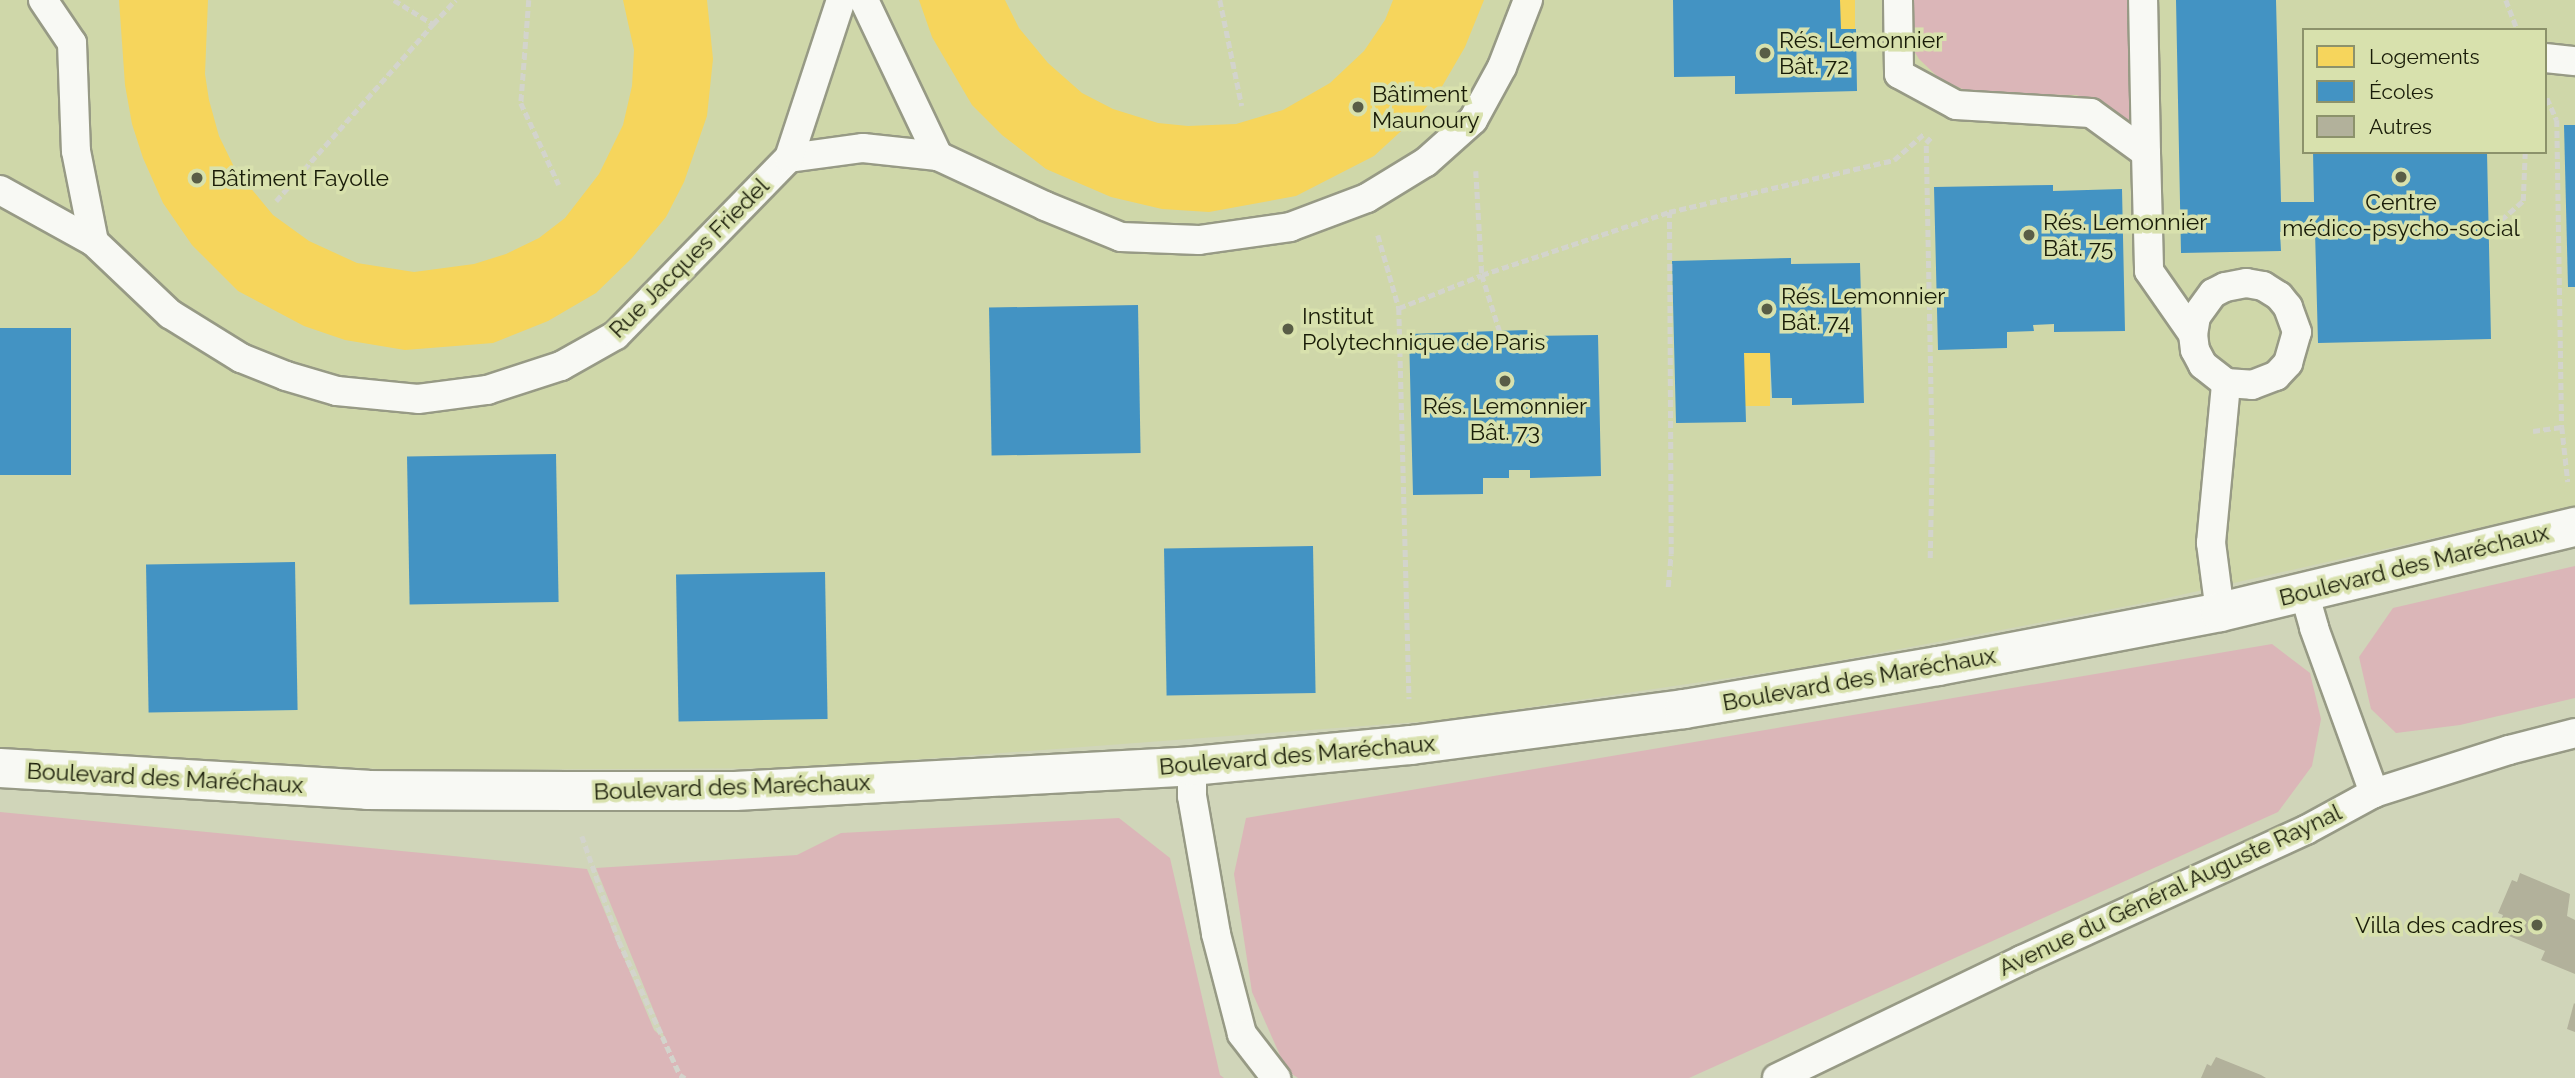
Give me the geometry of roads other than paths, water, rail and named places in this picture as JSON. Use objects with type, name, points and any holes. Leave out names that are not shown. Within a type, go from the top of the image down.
[{"type":"street","name":"Boulevard des Maréchaux","points":[[0,768],[367,790],[735,791],[1192,766],[1410,745],[1684,709],[1938,666],[2220,611],[2574,527]]},
{"type":"lane","points":[[43,0],[72,43],[76,151],[94,242]]},
{"type":"lane","name":"Rue Jacques Friedel","points":[[0,190],[94,242],[170,314],[241,358],[286,376],[337,391],[418,399],[486,390],[561,366],[616,335],[789,158],[841,0]]},
{"type":"lane","points":[[864,0],[938,156]]},
{"type":"lane","name":"Rue Jacques Friedel","points":[[789,158],[863,148],[938,156],[1045,206],[1121,237],[1199,240],[1290,227],[1367,198],[1426,162],[1473,120],[1502,67],[1528,0]]},
{"type":"lane","points":[[1898,0],[1899,74],[1956,105],[2091,113],[2146,153]]},
{"type":"lane","points":[[2143,0],[2150,271],[2193,334],[2203,365],[2226,383],[2252,386],[2276,376],[2288,363],[2297,332],[2288,307],[2279,296],[2263,286],[2246,283],[2225,287],[2203,303],[2196,316],[2193,334]]},
{"type":"lane","points":[[2547,58],[2575,61]]},
{"type":"lane","points":[[2220,611],[2211,542],[2226,383]]},
{"type":"lane","points":[[2304,592],[2314,628],[2374,793]]},
{"type":"lane","name":"Avenue du Général Auguste Raynal","points":[[1777,1078],[2022,960],[2306,830],[2374,793],[2509,750],[2575,733]]},
{"type":"lane","points":[[1192,766],[1192,796],[1216,934],[1242,1034],[1276,1078]]},
{"type":"place","name":"Rés. Lemonnier Bât. 72","points":[[1765,53]]},
{"type":"place","name":"Bâtiment Maunoury","points":[[1358,107]]},
{"type":"place","name":"Centre médico-psycho-social","points":[[2401,177]]},
{"type":"place","name":"Bâtiment Fayolle","points":[[197,178]]},
{"type":"place","name":"Rés. Lemonnier Bât. 75","points":[[2029,235]]},
{"type":"place","name":"Rés. Lemonnier Bât. 74","points":[[1767,309]]},
{"type":"place","name":"Institut Polytechnique de Paris","points":[[1288,329]]},
{"type":"place","name":"Rés. Lemonnier Bât. 73","points":[[1505,381]]},
{"type":"place","name":"Villa des cadres","points":[[2537,925]]}]
